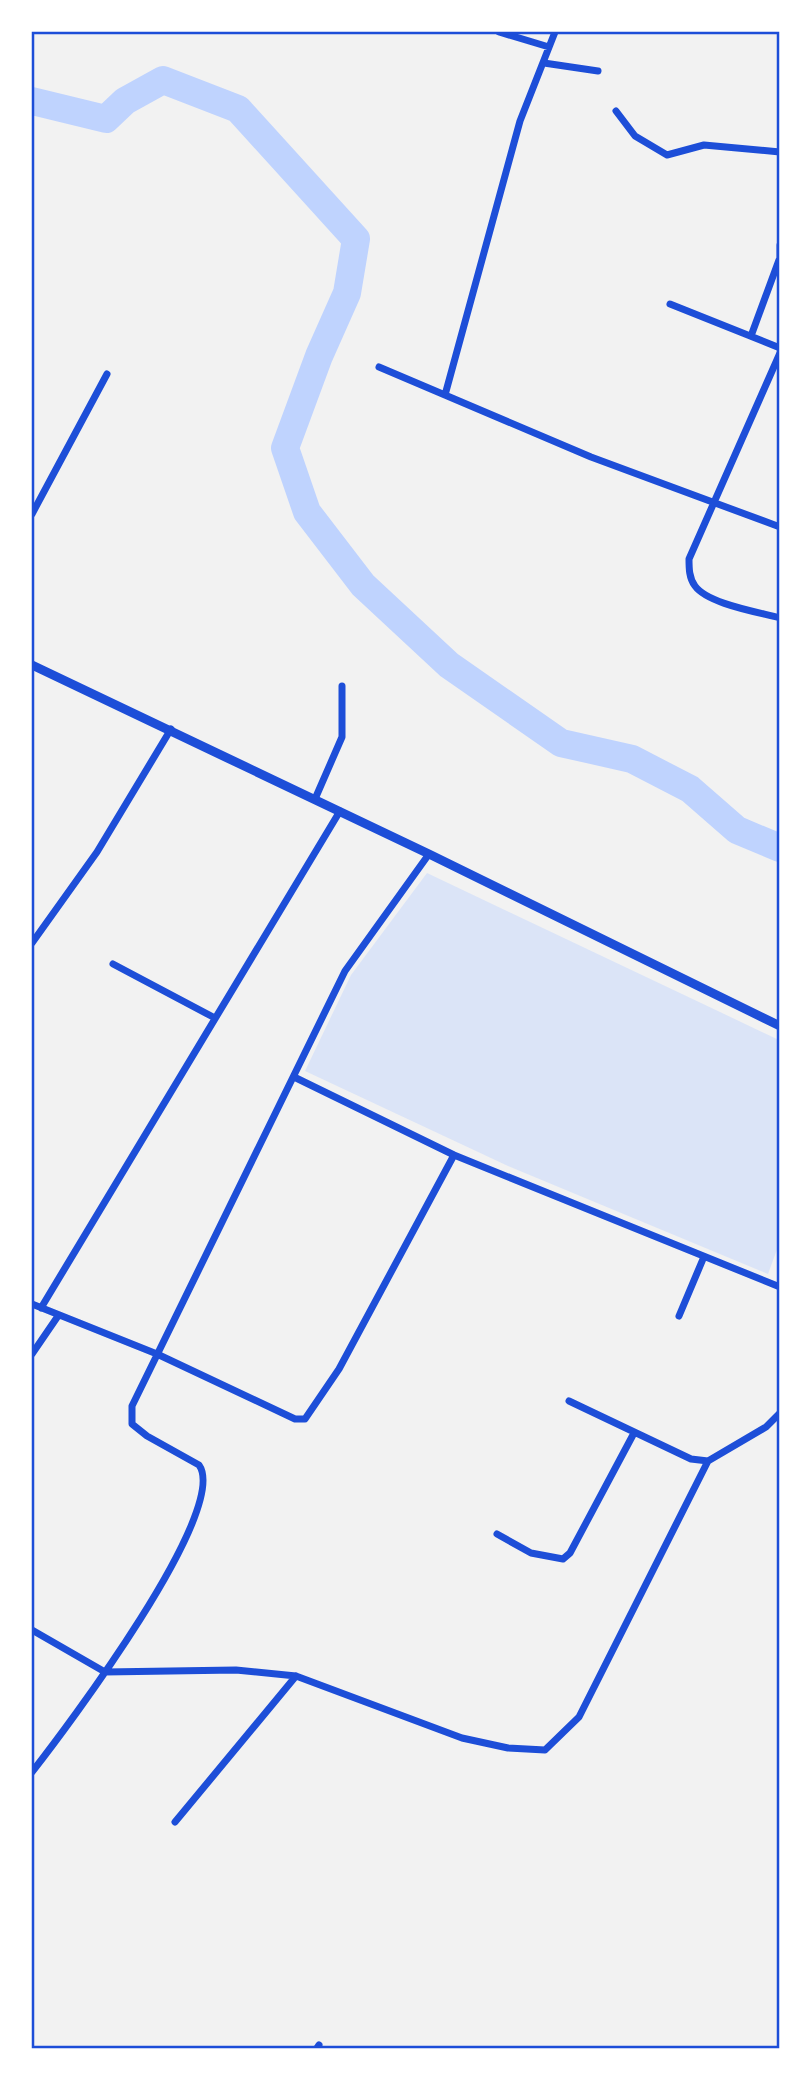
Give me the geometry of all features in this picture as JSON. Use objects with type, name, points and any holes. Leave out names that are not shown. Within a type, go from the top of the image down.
[{"type":"street","points":[[499,32],[549,47]]},
{"type":"street","points":[[446,395],[520,121],[555,32]]},
{"type":"street","points":[[544,63],[598,71]]},
{"type":"street","points":[[616,111],[635,136],[667,155],[704,145],[779,152]]},
{"type":"street","points":[[751,336],[779,260],[779,245]]},
{"type":"street","points":[[670,304],[779,350],[689,558],[690,577],[696,588],[712,599],[779,618]]},
{"type":"street","points":[[379,367],[591,457],[779,527]]},
{"type":"street","points":[[32,514],[107,374]]},
{"type":"street","points":[[32,665],[429,853],[779,1026]]},
{"type":"street","points":[[315,799],[342,737],[342,685]]},
{"type":"street","points":[[32,943],[97,852],[171,729]]},
{"type":"street","points":[[41,1308],[340,811]]},
{"type":"street","points":[[32,1772],[106,1672],[148,1609],[178,1551],[203,1491],[205,1473],[199,1465],[147,1436],[132,1423],[132,1406],[345,971],[429,853]]},
{"type":"street","points":[[113,964],[215,1018]]},
{"type":"street","points":[[294,1077],[454,1155],[703,1259],[779,1287]]},
{"type":"street","points":[[32,1304],[157,1354],[295,1419],[305,1419],[338,1370],[454,1155]]},
{"type":"street","points":[[678,1316],[703,1259]]},
{"type":"street","points":[[32,1354],[58,1316]]},
{"type":"street","points":[[569,1401],[691,1459],[708,1461]]},
{"type":"street","points":[[32,1630],[106,1672],[236,1671],[296,1676],[462,1738],[508,1748],[545,1750],[579,1717],[708,1461],[766,1427],[779,1413]]},
{"type":"street","points":[[496,1534],[531,1553],[563,1559],[570,1553],[634,1433]]},
{"type":"street","points":[[175,1822],[296,1676]]},
{"type":"shaded area","points":[[427,873],[779,1040],[779,1244],[768,1274],[508,1166],[305,1071],[351,975]]},
{"type":"waterway","points":[[32,101],[106,119],[125,101],[163,80],[238,109],[356,239],[347,293],[319,356],[285,448],[307,512],[363,585],[449,665],[561,743],[632,759],[690,789],[737,830],[780,848]]}]
